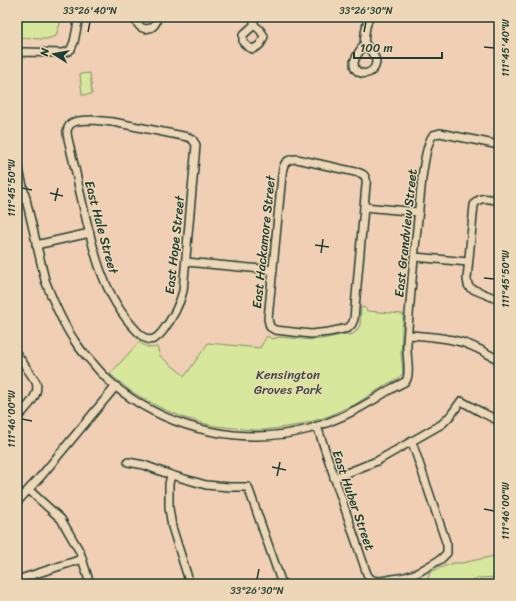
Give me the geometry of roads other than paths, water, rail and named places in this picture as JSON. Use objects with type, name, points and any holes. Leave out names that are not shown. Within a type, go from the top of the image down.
[{"type":"street","points":[[17,53],[62,53],[69,51],[74,42],[79,17]]},
{"type":"street","points":[[136,17],[136,22],[144,29],[149,29],[154,26],[156,17]]},
{"type":"street","points":[[365,43],[367,22],[369,17]]},
{"type":"street","name":"East Hale Street","points":[[152,340],[143,338],[120,312],[101,275],[96,260],[68,136],[68,126],[72,122],[77,121],[92,120],[113,122],[188,137],[195,142]]},
{"type":"street","name":"East Grandview Street","points":[[317,426],[331,422],[353,411],[406,381],[408,378],[408,335],[419,212],[424,164],[432,135],[440,133],[499,145]]},
{"type":"street","name":"East Hope Street","points":[[152,340],[155,340],[159,336],[172,318],[179,305],[183,291],[196,151],[195,142]]},
{"type":"street","name":"East Hackamore Street","points":[[296,159],[360,173],[365,176],[366,185],[352,324],[345,328],[318,334],[305,334],[272,329],[268,319],[272,270],[283,166],[287,161],[296,159]]},
{"type":"street","points":[[17,161],[36,246],[45,280],[52,298],[74,341],[102,373],[122,392],[151,410],[189,426],[210,431],[234,435],[259,435],[288,433],[317,426]]},
{"type":"street","points":[[17,200],[26,198]]},
{"type":"street","points":[[499,200],[484,198],[478,200],[474,205],[467,279],[470,288],[499,300]]},
{"type":"street","points":[[364,207],[419,212]]},
{"type":"street","points":[[36,246],[90,233]]},
{"type":"street","points":[[415,257],[468,262]]},
{"type":"street","points":[[186,262],[272,270]]},
{"type":"street","points":[[408,335],[437,337],[458,341],[481,350],[499,360]]},
{"type":"street","points":[[17,354],[36,382],[37,387],[35,395],[17,418]]},
{"type":"street","points":[[17,502],[42,475],[116,386]]},
{"type":"street","points":[[334,478],[355,471],[377,461],[442,424],[451,415],[461,401],[499,421]]},
{"type":"street","name":"East Huber Street","points":[[317,426],[367,574],[372,580],[381,581],[413,574],[441,560],[447,553],[448,545],[412,442]]},
{"type":"street","points":[[128,462],[144,465],[171,475],[206,485],[248,487],[282,584]]},
{"type":"street","points":[[171,475],[169,484],[169,508],[172,527],[190,584]]},
{"type":"street","points":[[29,490],[61,519],[80,552],[90,584]]},
{"type":"street","points":[[23,578],[82,559]]},
{"type":"park label","name":"Kensington Groves Park","points":[[288,382]]}]
